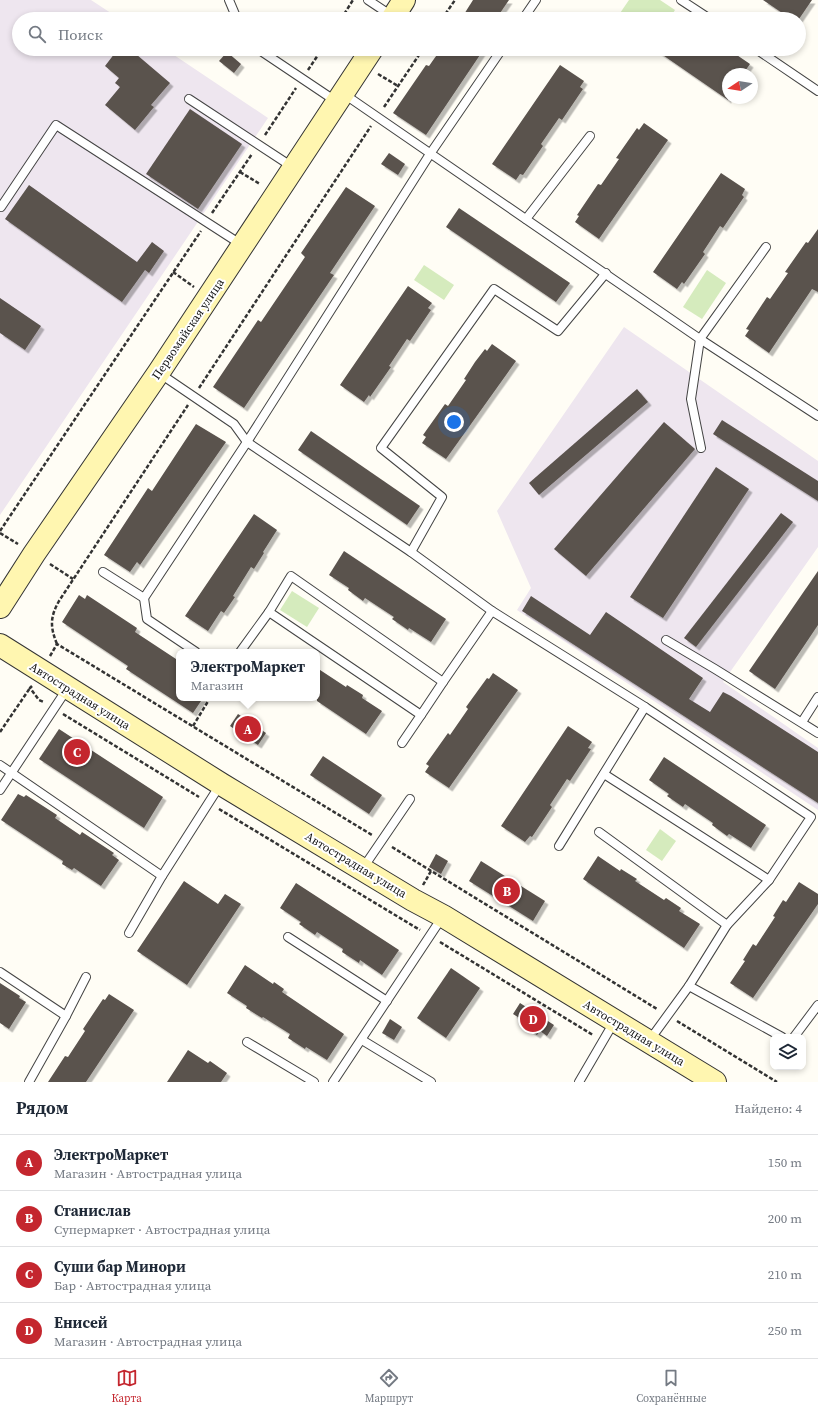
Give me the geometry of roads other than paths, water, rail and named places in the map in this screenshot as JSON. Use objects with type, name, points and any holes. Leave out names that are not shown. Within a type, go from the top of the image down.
[{"type":"main road","name":"Первомайская улица","points":[[0,607],[34,554],[159,372],[367,56]]},
{"type":"main road","name":"Автострадная улица","points":[[0,645],[35,680],[67,688],[221,784],[443,916],[715,1082]]},
{"type":"lane","points":[[229,0],[234,12]]},
{"type":"lane","points":[[368,0],[396,12]]},
{"type":"lane","points":[[527,12],[536,0]]},
{"type":"lane","points":[[681,0],[699,12]]},
{"type":"lane","points":[[268,56],[302,79],[378,117],[700,339],[818,416]]},
{"type":"lane","points":[[191,649],[146,619],[144,598],[247,442],[430,154],[497,56]]},
{"type":"lane","points":[[766,56],[818,91]]},
{"type":"lane","points":[[189,99],[294,168]]},
{"type":"lane","points":[[1,207],[56,125],[243,246]]},
{"type":"lane","points":[[526,219],[590,136]]},
{"type":"lane","points":[[701,448],[691,399],[700,339],[766,247]]},
{"type":"lane","points":[[411,552],[442,497],[381,448],[494,289],[558,331],[606,273]]},
{"type":"lane","points":[[159,372],[234,424],[247,442],[411,552],[492,612],[645,707],[811,817],[769,880],[727,925],[689,986],[648,1041]]},
{"type":"lane","points":[[103,572],[144,598]]},
{"type":"lane","points":[[242,649],[269,612],[291,576],[443,682]]},
{"type":"lane","points":[[269,612],[421,716]]},
{"type":"lane","points":[[402,743],[492,612]]},
{"type":"lane","points":[[666,640],[818,733]]},
{"type":"lane","points":[[0,790],[67,688]]},
{"type":"lane","points":[[802,722],[818,697]]},
{"type":"lane","points":[[559,846],[645,707]]},
{"type":"lane","points":[[0,765],[162,876]]},
{"type":"lane","points":[[604,774],[769,880]]},
{"type":"lane","points":[[129,933],[162,876],[221,784]]},
{"type":"lane","points":[[363,869],[410,799]]},
{"type":"lane","points":[[599,832],[727,925]]},
{"type":"lane","points":[[333,1082],[443,916]]},
{"type":"lane","points":[[288,938],[387,1001]]},
{"type":"lane","points":[[0,972],[66,1016]]},
{"type":"lane","points":[[29,1082],[86,977]]},
{"type":"lane","points":[[689,986],[777,1034]]},
{"type":"lane","points":[[796,1034],[818,1005]]},
{"type":"lane","points":[[579,1082],[615,1022]]},
{"type":"lane","points":[[362,1040],[431,1082]]},
{"type":"lane","points":[[247,1042],[314,1082]]},
{"type":"place","name":"ЭлектроМаркет","points":[[248,729]]},
{"type":"place","name":"Суши бар Минори","points":[[77,752]]},
{"type":"place","name":"Станислав","points":[[507,891]]},
{"type":"place","name":"Енисей","points":[[533,1019]]}]
